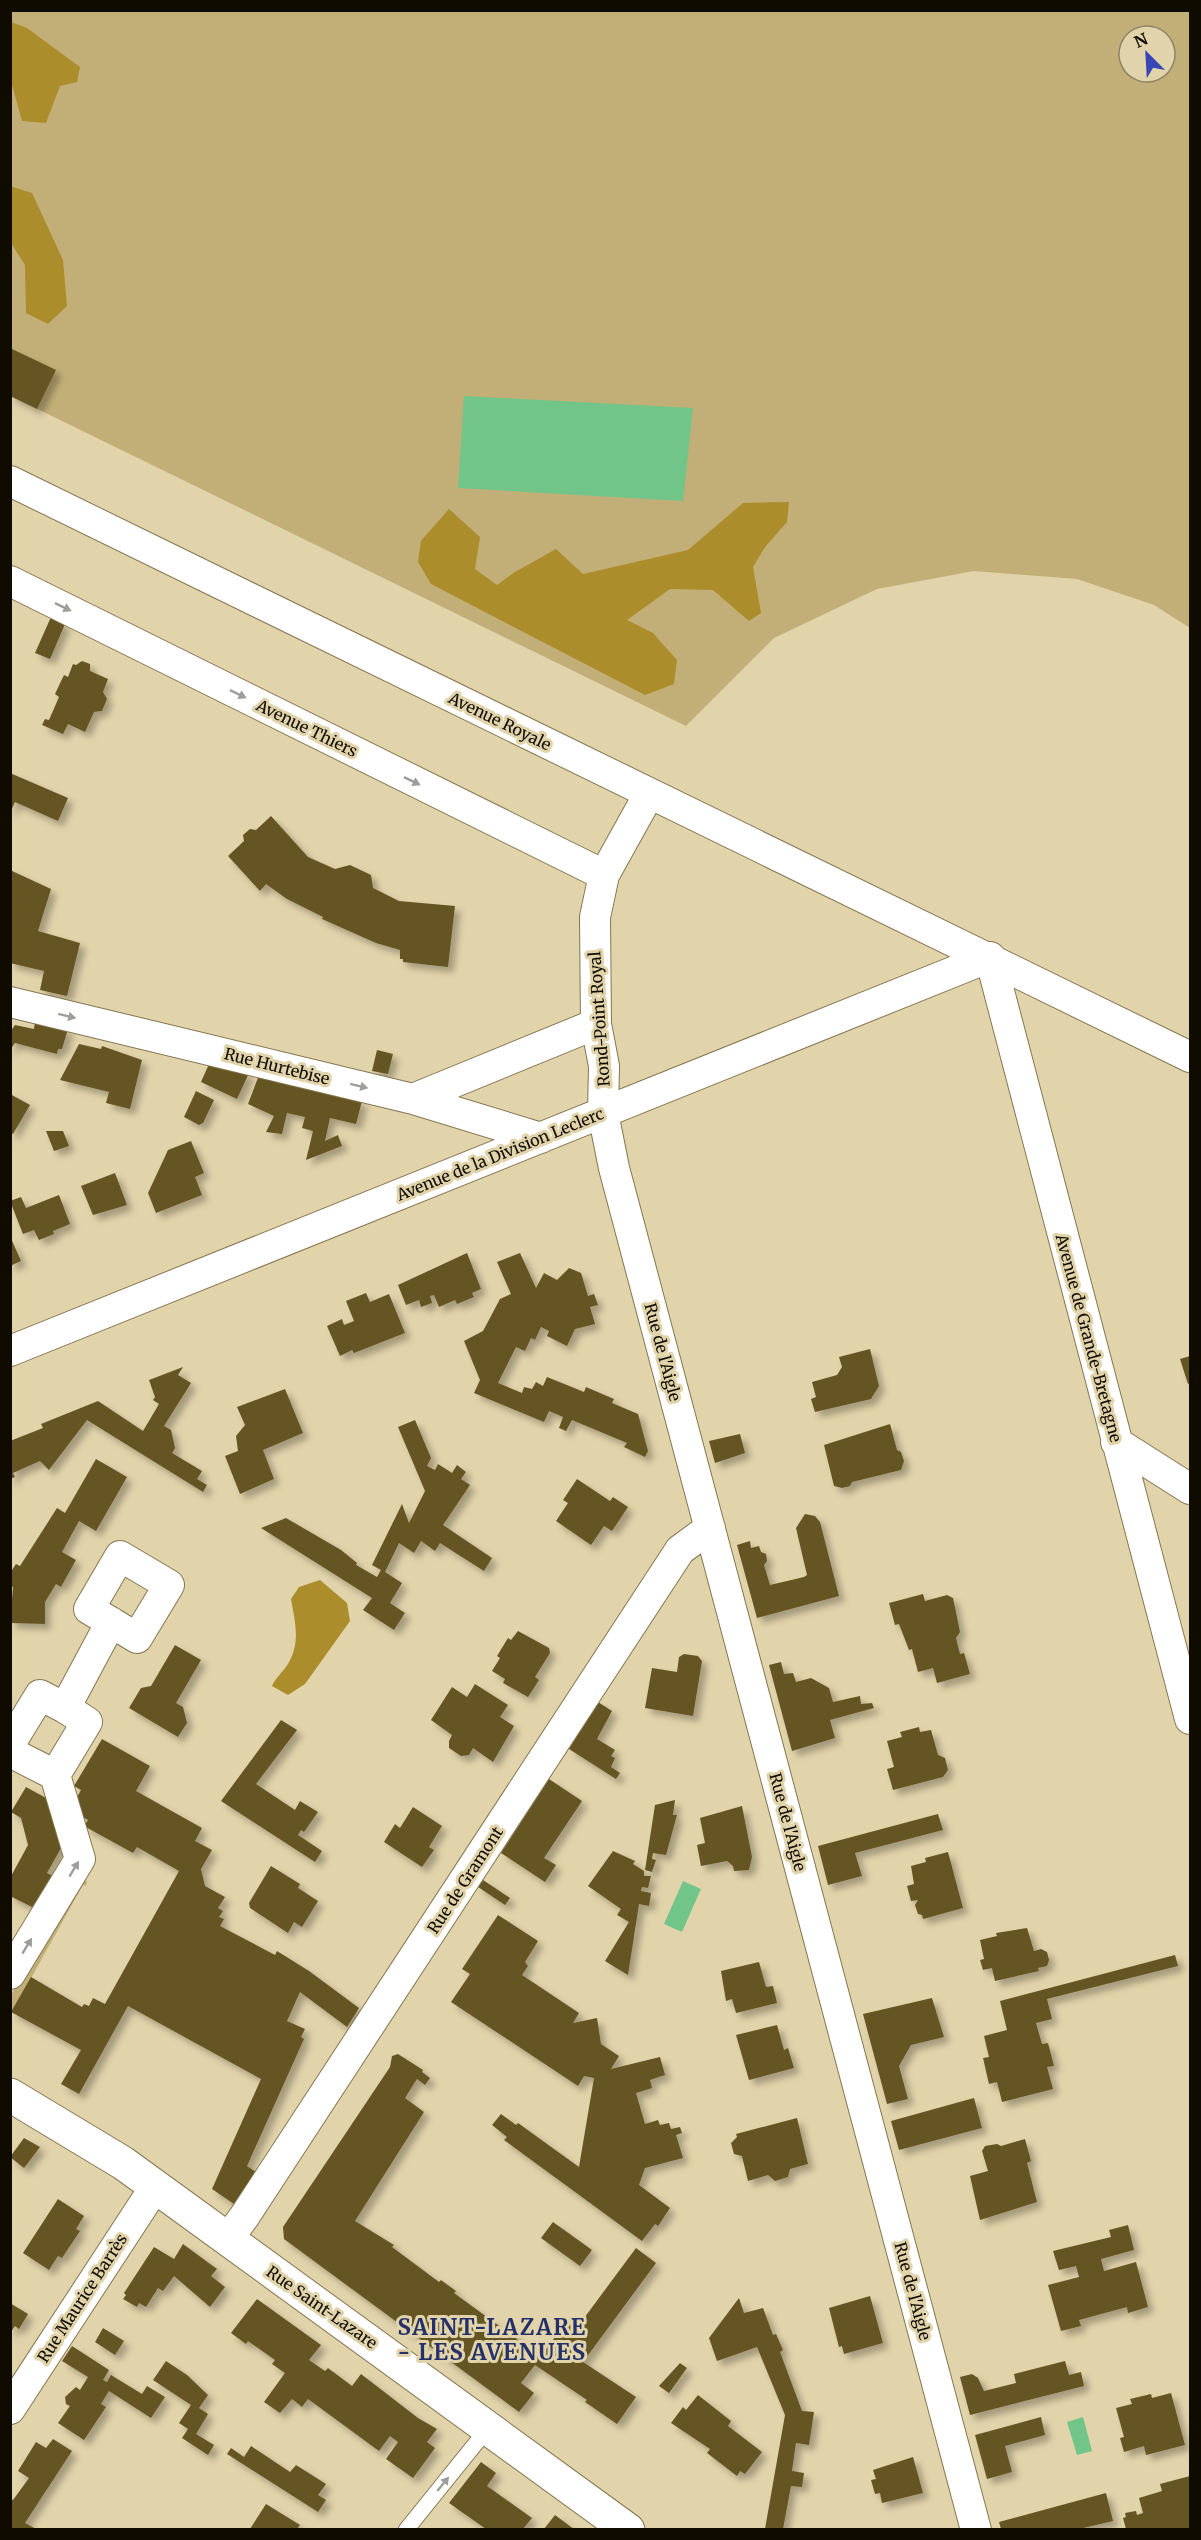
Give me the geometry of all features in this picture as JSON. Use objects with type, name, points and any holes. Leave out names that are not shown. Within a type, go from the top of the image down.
[{"type":"main road","name":"Rue Saint-Lazare","points":[[10,2095],[91,2141],[628,2529]]},
{"type":"street","name":"Avenue Royale","points":[[10,481],[1191,1057]]},
{"type":"street","name":"Avenue Thiers","points":[[10,581],[604,876]]},
{"type":"street","name":"Rond-Point Royal","points":[[603,1113],[604,1066],[596,1023],[595,917],[604,876],[649,794]]},
{"type":"street","name":"Avenue de la Division Leclerc","points":[[10,1351],[990,957]]},
{"type":"street","name":"Avenue de Grande-Bretagne","points":[[990,957],[1116,1442],[1191,1719]]},
{"type":"street","name":"Rue Hurtebise","points":[[10,1002],[413,1099],[541,1138]]},
{"type":"street","points":[[413,1099],[596,1023]]},
{"type":"street","name":"Rue de l'Aigle","points":[[603,1113],[614,1168],[976,2529]]},
{"type":"street","points":[[1116,1442],[1191,1489]]},
{"type":"street","name":"Rue de Gramont","points":[[227,2240],[251,2207],[680,1550],[710,1528]]},
{"type":"street","points":[[65,1708],[111,1622]]},
{"type":"street","points":[[10,1744],[40,1695],[87,1722],[55,1774]]},
{"type":"street","points":[[10,1752],[55,1774],[80,1859],[10,1974]]},
{"type":"street","name":"Rue Maurice Barrès","points":[[10,2409],[155,2187]]},
{"type":"lane","points":[[406,2529],[489,2427]]},
{"type":"shaded area","points":[[10,11],[1190,11],[1190,628],[1154,605],[1077,579],[974,571],[877,589],[774,638],[686,726],[11,396]]},
{"type":"shaded area","points":[[11,22],[27,28],[80,67],[77,82],[60,86],[46,123],[22,121],[11,81]]},
{"type":"shaded area","points":[[10,186],[32,193],[63,260],[67,306],[48,324],[26,313],[25,265],[11,243]]},
{"type":"shaded area","points":[[464,396],[693,408],[683,501],[458,488]]},
{"type":"shaded area","points":[[789,502],[787,522],[765,547],[753,567],[761,613],[749,621],[713,590],[670,589],[627,620],[653,633],[677,660],[674,684],[645,695],[431,584],[418,562],[421,541],[449,509],[480,537],[475,569],[497,585],[556,549],[583,574],[688,550],[743,503]]},
{"type":"shaded area","points":[[320,1580],[347,1603],[350,1621],[305,1684],[288,1695],[272,1686],[288,1664],[295,1648],[296,1632],[291,1599],[299,1587]]},
{"type":"shaded area","points":[[83,1880],[87,1881],[86,1886],[83,1885],[11,2014],[11,1995],[46,1934]]},
{"type":"shaded area","points":[[683,1881],[701,1889],[682,1932],[664,1924]]},
{"type":"shaded area","points":[[1083,2417],[1092,2451],[1077,2455],[1067,2422]]},
{"type":"building","points":[[12,349],[56,370],[37,409],[10,396]]},
{"type":"building","points":[[51,617],[65,624],[50,659],[35,653]]},
{"type":"building","points":[[82,661],[90,664],[90,671],[108,679],[103,692],[107,699],[102,711],[94,712],[85,732],[68,724],[63,734],[42,725],[45,719],[49,720],[59,697],[55,694],[64,675],[68,677],[73,664],[76,665]]},
{"type":"building","points":[[10,773],[68,798],[58,821],[15,802],[10,813]]},
{"type":"building","points":[[271,816],[308,857],[335,869],[350,865],[371,875],[373,888],[399,901],[455,906],[448,967],[403,962],[403,959],[400,959],[400,950],[376,943],[322,919],[323,917],[287,899],[266,884],[260,891],[228,856],[244,841],[243,835],[250,829],[256,830]]},
{"type":"building","points":[[10,870],[51,889],[38,931],[80,943],[67,996],[40,990],[44,971],[10,963]]},
{"type":"building","points":[[35,1021],[68,1029],[62,1049],[58,1049],[57,1054],[15,1043],[10,1050],[10,1032],[15,1025],[34,1029]]},
{"type":"building","points":[[79,1044],[101,1049],[102,1046],[142,1060],[130,1109],[106,1103],[109,1092],[60,1080]]},
{"type":"building","points":[[377,1050],[393,1054],[388,1074],[372,1071]]},
{"type":"building","points":[[209,1064],[249,1073],[237,1099],[201,1082]]},
{"type":"building","points":[[259,1075],[362,1101],[356,1124],[330,1118],[325,1141],[338,1135],[342,1146],[306,1160],[313,1131],[302,1128],[305,1117],[287,1113],[282,1134],[266,1132],[274,1116],[248,1104]]},
{"type":"building","points":[[196,1091],[214,1100],[203,1123],[199,1125],[184,1117]]},
{"type":"building","points":[[10,1094],[30,1105],[13,1134],[10,1132]]},
{"type":"building","points":[[46,1131],[63,1131],[69,1146],[54,1151]]},
{"type":"building","points":[[191,1141],[204,1173],[195,1177],[202,1195],[156,1213],[148,1193],[168,1150]]},
{"type":"building","points":[[115,1173],[127,1205],[93,1215],[81,1186]]},
{"type":"building","points":[[59,1195],[70,1224],[39,1240],[34,1230],[23,1234],[10,1201],[21,1197],[26,1208]]},
{"type":"building","points":[[10,1236],[21,1261],[10,1266]]},
{"type":"building","points":[[467,1253],[481,1289],[472,1293],[474,1297],[457,1304],[455,1300],[439,1307],[434,1295],[430,1296],[432,1303],[421,1307],[419,1300],[406,1305],[398,1285]]},
{"type":"building","points":[[520,1253],[536,1288],[544,1273],[557,1280],[569,1268],[581,1273],[588,1296],[594,1294],[598,1305],[590,1307],[595,1324],[575,1329],[567,1346],[547,1336],[549,1331],[541,1327],[535,1340],[531,1338],[525,1351],[516,1347],[498,1383],[522,1393],[524,1387],[532,1389],[536,1382],[543,1386],[547,1377],[584,1392],[586,1387],[614,1399],[612,1403],[638,1414],[648,1451],[645,1457],[624,1447],[627,1443],[572,1420],[566,1431],[559,1428],[563,1417],[549,1411],[544,1422],[474,1393],[480,1380],[464,1341],[483,1331],[500,1299],[511,1294],[497,1262]]},
{"type":"building","points":[[366,1293],[370,1302],[389,1294],[405,1333],[354,1353],[352,1350],[340,1356],[327,1326],[342,1319],[344,1325],[354,1321],[346,1301]]},
{"type":"building","points":[[870,1349],[879,1386],[871,1399],[815,1412],[811,1399],[816,1397],[812,1382],[837,1375],[842,1367],[839,1357]]},
{"type":"building","points":[[1190,1356],[1190,1383],[1188,1384],[1180,1359]]},
{"type":"building","points":[[183,1367],[178,1375],[191,1383],[164,1426],[171,1430],[175,1448],[172,1453],[202,1471],[197,1479],[207,1485],[203,1492],[87,1420],[49,1470],[40,1461],[13,1473],[15,1477],[10,1479],[10,1441],[43,1428],[41,1424],[98,1401],[143,1431],[159,1404],[153,1400],[155,1397],[149,1380]]},
{"type":"building","points":[[285,1389],[303,1433],[263,1450],[274,1479],[240,1494],[225,1456],[238,1451],[236,1436],[245,1425],[237,1407]]},
{"type":"building","points":[[415,1420],[431,1458],[427,1466],[435,1470],[438,1464],[452,1473],[457,1465],[466,1472],[461,1479],[470,1485],[443,1525],[492,1558],[484,1571],[440,1543],[435,1551],[421,1541],[414,1553],[399,1543],[385,1572],[402,1583],[390,1603],[405,1613],[394,1630],[363,1610],[372,1598],[261,1528],[286,1518],[341,1550],[357,1563],[356,1565],[377,1577],[381,1570],[372,1565],[402,1504],[409,1523],[425,1491],[398,1427]]},
{"type":"building","points":[[890,1424],[897,1450],[901,1452],[904,1461],[901,1470],[852,1482],[850,1486],[842,1488],[834,1486],[824,1445]]},
{"type":"building","points":[[740,1434],[745,1453],[715,1463],[709,1441]]},
{"type":"building","points":[[96,1459],[127,1477],[96,1531],[79,1521],[62,1552],[76,1560],[61,1587],[56,1584],[45,1602],[45,1624],[10,1623],[13,1587],[10,1586],[10,1573],[16,1564],[20,1566],[57,1508],[65,1513]]},
{"type":"building","points":[[577,1479],[610,1501],[613,1497],[628,1507],[612,1531],[604,1526],[591,1545],[556,1521],[568,1503],[563,1500]]},
{"type":"building","points":[[805,1514],[815,1516],[820,1522],[839,1596],[757,1618],[737,1545],[750,1541],[751,1548],[759,1546],[761,1552],[766,1554],[767,1561],[764,1565],[770,1585],[804,1577],[807,1575],[796,1528]]},
{"type":"building","points":[[923,1594],[925,1601],[947,1595],[953,1598],[960,1632],[956,1638],[960,1654],[964,1653],[970,1674],[937,1683],[933,1668],[918,1672],[912,1649],[909,1650],[899,1624],[895,1625],[889,1603]]},
{"type":"building","points":[[518,1631],[549,1648],[550,1653],[535,1677],[539,1680],[528,1697],[503,1683],[505,1679],[492,1671],[500,1658],[497,1656],[508,1638],[511,1640]]},
{"type":"building","points":[[175,1645],[201,1660],[176,1703],[183,1707],[187,1723],[178,1737],[129,1708],[141,1688],[151,1686]]},
{"type":"building","points":[[684,1654],[698,1656],[702,1661],[693,1716],[645,1708],[652,1668],[677,1672],[679,1657]]},
{"type":"building","points":[[781,1662],[784,1674],[793,1673],[796,1682],[811,1678],[829,1688],[833,1702],[860,1696],[861,1704],[872,1703],[874,1708],[830,1720],[835,1738],[792,1751],[769,1665]]},
{"type":"building","points":[[475,1684],[508,1705],[500,1717],[514,1726],[493,1762],[473,1748],[469,1755],[461,1756],[449,1748],[452,1735],[431,1720],[452,1687],[467,1697]]},
{"type":"building","points":[[598,1702],[612,1711],[597,1739],[615,1750],[611,1756],[615,1758],[611,1767],[620,1773],[616,1779],[569,1749]]},
{"type":"building","points":[[281,1720],[297,1730],[256,1784],[295,1810],[300,1801],[318,1812],[304,1832],[301,1830],[298,1835],[322,1851],[315,1862],[221,1801]]},
{"type":"building","points":[[919,1727],[920,1732],[931,1730],[938,1755],[945,1758],[948,1770],[943,1777],[893,1790],[887,1769],[894,1767],[887,1741],[902,1737],[900,1732]]},
{"type":"building","points":[[102,1739],[150,1766],[136,1791],[202,1828],[195,1841],[212,1850],[201,1869],[205,1886],[225,1897],[218,1908],[223,1911],[219,1917],[224,1919],[220,1926],[275,1955],[277,1951],[309,1971],[359,2008],[347,2027],[300,1992],[287,2021],[305,2029],[301,2037],[304,2039],[247,2166],[256,2172],[234,2204],[212,2189],[261,2079],[128,2006],[79,2094],[61,2084],[81,2050],[11,2012],[31,1977],[82,2007],[84,2004],[89,2006],[93,1998],[105,2004],[179,1871],[137,1847],[133,1853],[84,1826],[88,1820],[81,1816],[76,1799],[81,1790],[74,1786]]},
{"type":"building","points":[[549,1779],[582,1801],[544,1858],[556,1865],[545,1882],[501,1853]]},
{"type":"building","points":[[26,1787],[46,1798],[61,1848],[47,1873],[53,1876],[34,1908],[10,1896],[10,1878],[28,1845],[21,1818],[11,1812]]},
{"type":"building","points":[[675,1800],[673,1815],[677,1815],[666,1855],[653,1853],[652,1859],[656,1860],[652,1872],[645,1870],[655,1805]]},
{"type":"building","points":[[742,1806],[752,1857],[749,1870],[734,1871],[733,1866],[727,1861],[701,1866],[697,1845],[705,1843],[700,1818]]},
{"type":"building","points":[[413,1807],[442,1826],[429,1847],[434,1850],[422,1867],[384,1842],[395,1824],[400,1828]]},
{"type":"building","points":[[938,1814],[943,1830],[855,1853],[862,1876],[828,1885],[818,1846]]},
{"type":"building","points":[[613,1851],[635,1861],[633,1864],[644,1871],[644,1876],[651,1876],[648,1888],[642,1887],[641,1891],[651,1893],[649,1906],[639,1904],[628,1975],[605,1961],[629,1922],[617,1915],[621,1909],[588,1886]]},
{"type":"building","points":[[948,1852],[963,1908],[923,1919],[922,1915],[918,1914],[915,1905],[918,1900],[911,1901],[907,1886],[914,1884],[911,1866],[926,1862],[925,1858]]},
{"type":"building","points":[[271,1866],[300,1884],[298,1888],[318,1901],[302,1927],[294,1922],[288,1933],[250,1908],[249,1903]]},
{"type":"building","points":[[483,1880],[510,1898],[505,1905],[478,1887]]},
{"type":"building","points":[[498,1915],[538,1941],[525,1962],[528,1966],[522,1975],[579,2013],[573,2023],[597,2018],[601,2044],[619,2056],[611,2069],[660,2057],[665,2075],[650,2080],[652,2088],[636,2093],[645,2124],[658,2120],[660,2125],[669,2123],[671,2129],[680,2127],[682,2133],[676,2135],[683,2158],[645,2168],[639,2185],[670,2208],[658,2226],[655,2224],[642,2241],[504,2140],[507,2137],[492,2125],[501,2114],[516,2125],[518,2123],[579,2167],[594,2078],[584,2076],[578,2086],[451,2002],[470,1974],[462,1969]]},
{"type":"building","points":[[1027,1928],[1034,1951],[1041,1949],[1047,1952],[1049,1960],[1047,1966],[1038,1968],[1039,1971],[995,1981],[992,1968],[983,1970],[980,1960],[984,1959],[980,1940],[997,1936],[996,1933]]},
{"type":"building","points":[[1175,1955],[1178,1966],[1047,1999],[1052,2019],[1036,2023],[1042,2044],[1048,2043],[1054,2066],[1047,2067],[1053,2089],[1002,2102],[997,2082],[989,2084],[983,2058],[989,2057],[984,2036],[1007,2030],[1000,2001]]},
{"type":"building","points":[[759,1962],[766,1987],[773,1986],[777,2003],[736,2013],[732,1999],[726,2001],[721,1971]]},
{"type":"building","points":[[932,1998],[944,2037],[911,2045],[899,2066],[908,2099],[887,2104],[863,2014]]},
{"type":"building","points":[[777,2025],[784,2050],[788,2048],[794,2068],[749,2080],[736,2035]]},
{"type":"building","points":[[398,2054],[423,2070],[422,2072],[430,2078],[425,2085],[417,2079],[405,2098],[424,2112],[355,2221],[394,2245],[392,2247],[439,2282],[441,2280],[456,2291],[454,2293],[502,2328],[504,2326],[518,2337],[516,2339],[541,2356],[566,2322],[576,2329],[636,2248],[656,2263],[583,2362],[636,2397],[617,2424],[585,2402],[587,2400],[535,2365],[521,2383],[534,2393],[519,2412],[284,2239],[283,2227],[390,2067],[392,2056]]},
{"type":"building","points":[[974,2098],[982,2128],[899,2150],[891,2121]]},
{"type":"building","points":[[797,2118],[808,2164],[790,2169],[788,2177],[775,2181],[768,2175],[748,2181],[742,2156],[734,2154],[731,2143],[737,2137],[736,2134]]},
{"type":"building","points":[[24,2138],[40,2147],[24,2168],[10,2157]]},
{"type":"building","points":[[1025,2139],[1031,2161],[1027,2163],[1037,2202],[980,2220],[970,2176],[988,2171],[982,2151],[985,2146],[997,2144],[1001,2146]]},
{"type":"building","points":[[58,2199],[84,2216],[76,2229],[80,2231],[62,2258],[58,2256],[49,2270],[23,2253]]},
{"type":"building","points":[[553,2222],[592,2250],[580,2266],[541,2238]]},
{"type":"building","points":[[1128,2225],[1134,2250],[1101,2259],[1104,2271],[1136,2262],[1148,2307],[1128,2313],[1127,2307],[1079,2320],[1081,2326],[1061,2331],[1048,2285],[1079,2277],[1076,2266],[1059,2270],[1053,2251],[1111,2237],[1109,2230]]},
{"type":"building","points":[[183,2244],[217,2269],[211,2276],[225,2287],[210,2307],[174,2276],[163,2291],[158,2288],[146,2307],[139,2303],[137,2307],[123,2299],[126,2295],[124,2293],[154,2247],[174,2259]]},
{"type":"building","points":[[870,2296],[883,2343],[844,2354],[842,2346],[839,2347],[829,2308]]},
{"type":"building","points":[[739,2298],[744,2313],[763,2308],[773,2335],[776,2334],[783,2350],[780,2352],[802,2411],[814,2412],[809,2445],[796,2443],[792,2471],[804,2473],[802,2487],[791,2486],[783,2529],[765,2529],[785,2415],[757,2347],[717,2361],[709,2338]]},
{"type":"building","points":[[257,2299],[321,2345],[309,2360],[325,2371],[328,2368],[352,2386],[361,2374],[418,2418],[437,2429],[427,2442],[435,2448],[413,2478],[386,2459],[398,2442],[390,2436],[379,2451],[308,2399],[302,2407],[292,2399],[280,2413],[264,2402],[285,2373],[272,2364],[275,2360],[248,2341],[246,2344],[231,2333]]},
{"type":"building","points":[[10,2303],[28,2314],[19,2329],[15,2326],[10,2333]]},
{"type":"building","points":[[103,2328],[124,2341],[115,2355],[95,2342]]},
{"type":"building","points":[[72,2346],[109,2370],[103,2380],[107,2382],[111,2375],[142,2394],[147,2386],[165,2397],[151,2418],[109,2391],[101,2404],[106,2407],[84,2440],[58,2423],[70,2406],[66,2404],[65,2397],[76,2387],[80,2390],[88,2377],[62,2361]]},
{"type":"building","points":[[166,2361],[187,2375],[208,2395],[199,2408],[208,2414],[196,2434],[214,2445],[208,2455],[182,2438],[188,2429],[179,2423],[191,2405],[153,2380]]},
{"type":"building","points":[[1065,2361],[1069,2375],[1081,2372],[1084,2386],[970,2415],[960,2377],[972,2374],[978,2378],[984,2391],[1016,2383],[1014,2374]]},
{"type":"building","points":[[680,2363],[687,2368],[669,2393],[659,2386]]},
{"type":"building","points":[[1171,2393],[1185,2445],[1146,2455],[1144,2446],[1124,2452],[1120,2438],[1124,2437],[1116,2408],[1132,2404],[1130,2399],[1151,2394],[1152,2398]]},
{"type":"building","points":[[698,2395],[731,2421],[728,2426],[762,2452],[745,2474],[740,2471],[737,2476],[707,2453],[710,2449],[671,2423],[683,2407],[686,2410]]},
{"type":"building","points":[[1041,2417],[1045,2435],[1005,2446],[1012,2472],[987,2479],[975,2435]]},
{"type":"building","points":[[53,2439],[72,2451],[25,2523],[36,2529],[10,2529],[10,2498],[13,2500],[29,2478],[18,2471],[36,2442],[46,2448]]},
{"type":"building","points":[[251,2446],[290,2472],[296,2465],[326,2484],[318,2495],[326,2500],[318,2512],[227,2454],[231,2448],[244,2457]]},
{"type":"building","points":[[913,2457],[923,2493],[882,2503],[880,2493],[875,2494],[871,2480],[876,2479],[873,2470]]},
{"type":"building","points":[[481,2462],[496,2473],[487,2486],[532,2518],[523,2529],[486,2529],[449,2503]]},
{"type":"building","points":[[1190,2476],[1190,2529],[1126,2529],[1123,2518],[1126,2517],[1125,2513],[1136,2511],[1137,2515],[1143,2513],[1139,2498],[1162,2491],[1160,2484]]},
{"type":"building","points":[[1106,2493],[1113,2521],[1079,2529],[1001,2529],[999,2522]]},
{"type":"building","points":[[266,2504],[300,2525],[297,2529],[250,2529]]},
{"type":"building","points":[[555,2515],[571,2527],[574,2529],[544,2529]]},
{"type":"district","name":"SAINT-LAZARE - LES AVENUES","points":[[492,2340]]}]
